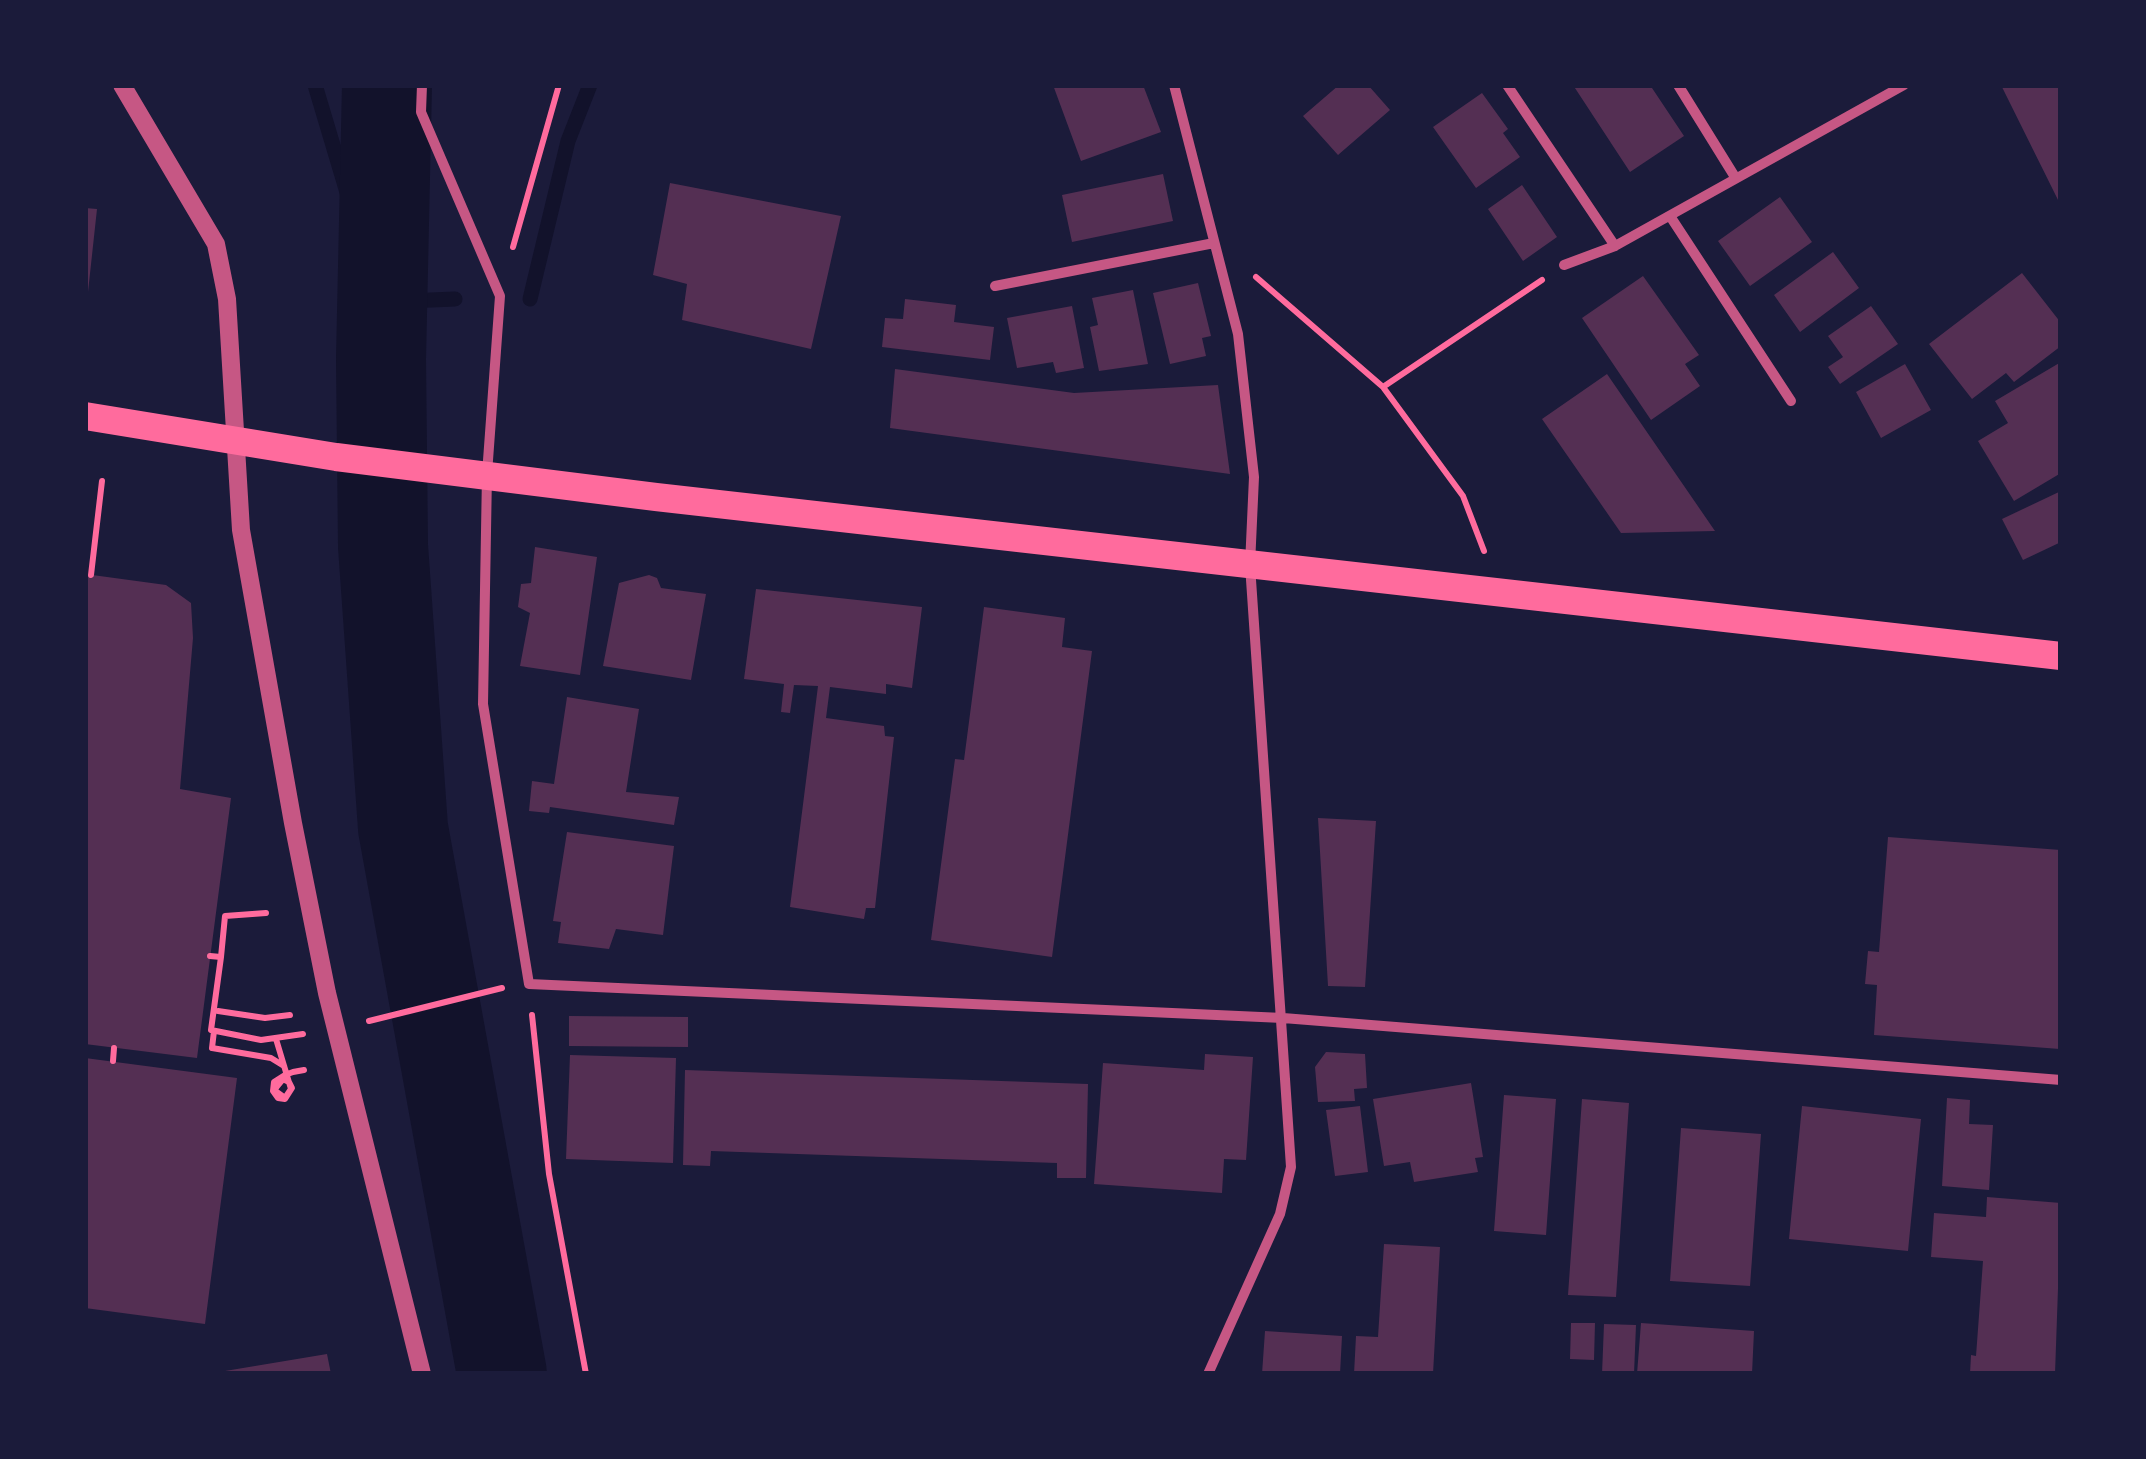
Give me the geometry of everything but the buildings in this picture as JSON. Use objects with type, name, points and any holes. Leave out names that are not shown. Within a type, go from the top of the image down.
[{"type":"highway","points":[[85,416],[426,468],[2061,656]]},
{"type":"street","points":[[122,85],[216,244],[227,298],[241,530],[320,959],[422,1374]]},
{"type":"street","points":[[422,85],[421,112],[500,296],[487,474],[481,631],[484,704],[530,984],[1283,1018],[2061,1080]]},
{"type":"street","points":[[1174,85],[1238,334],[1254,477],[1250,565],[1291,1167],[1280,1214],[1208,1374]]},
{"type":"street","points":[[1508,85],[1615,246]]},
{"type":"street","points":[[1678,85],[1735,177]]},
{"type":"street","points":[[1564,265],[1615,246],[1904,85]]},
{"type":"street","points":[[1670,216],[1791,401]]},
{"type":"street","points":[[995,286],[1213,241]]},
{"type":"path","points":[[500,296],[559,85]]},
{"type":"path","points":[[1213,241],[1383,387],[1463,496],[1500,594]]},
{"type":"path","points":[[1383,387],[1564,265]]},
{"type":"path","points":[[91,575],[102,481]]},
{"type":"path","points":[[266,913],[225,916],[211,1030],[276,1039],[312,1032]]},
{"type":"path","points":[[210,956],[220,957]]},
{"type":"path","points":[[530,984],[549,1174],[586,1374]]},
{"type":"path","points":[[365,1022],[502,988]]},
{"type":"path","points":[[204,999],[218,1001],[212,1048],[270,1058],[289,1074]]},
{"type":"path","points":[[218,1012],[265,1018],[290,1015]]},
{"type":"path","points":[[276,1039],[286,1073],[291,1090],[284,1098],[274,1090],[284,1079],[290,1082],[292,1088],[290,1096],[285,1099],[272,1092],[274,1082],[289,1074],[304,1070]]},
{"type":"path","points":[[113,1062],[114,1048]]},
{"type":"waterway","points":[[315,85],[352,209],[384,286]]},
{"type":"waterway","points":[[387,85],[381,359],[383,546],[403,828],[502,1374]]},
{"type":"waterway","points":[[530,299],[568,141],[590,85]]},
{"type":"waterway","points":[[383,302],[455,299]]}]
